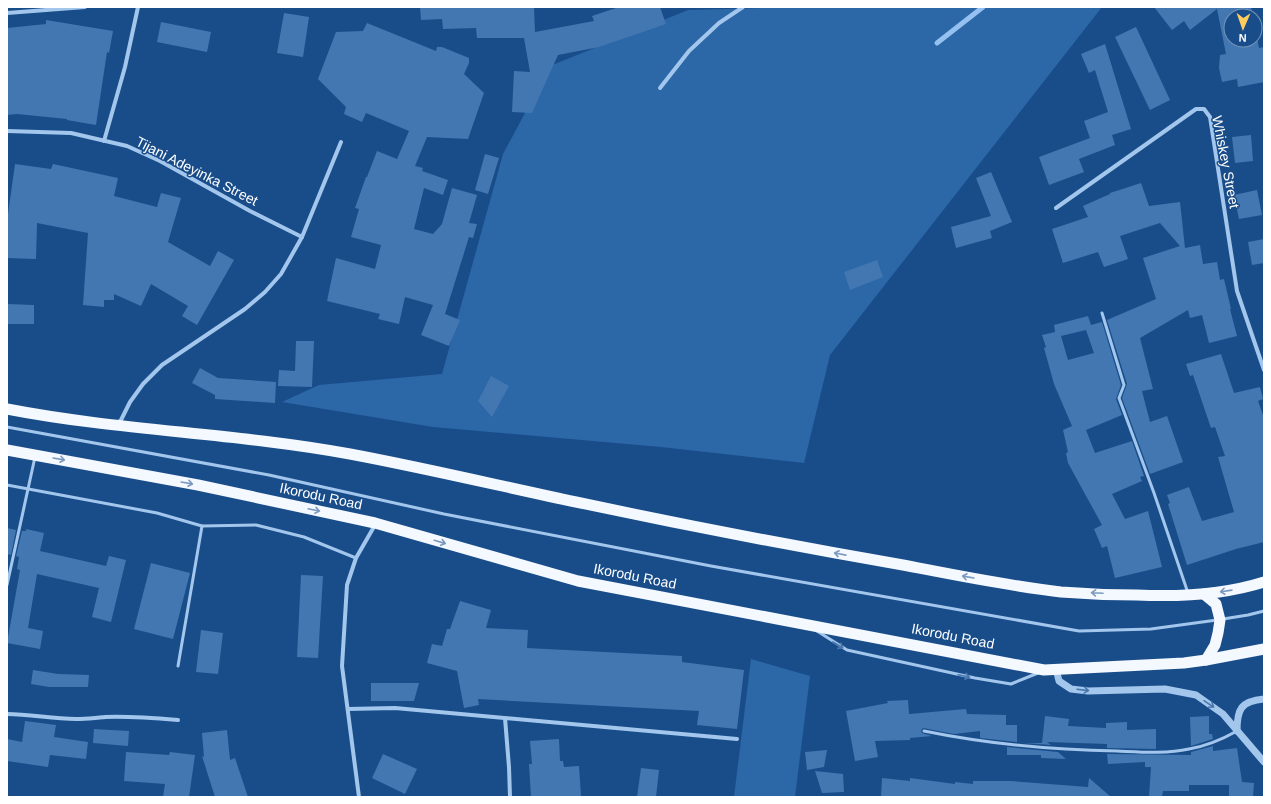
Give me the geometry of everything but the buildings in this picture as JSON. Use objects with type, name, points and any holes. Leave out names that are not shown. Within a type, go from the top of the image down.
[{"type":"highway","points":[[7,409],[51,418],[115,426],[249,439],[349,454],[616,511],[841,555],[1061,592],[1171,596],[1204,594],[1242,589],[1264,582]]},
{"type":"highway","name":"Ikorodu Road","points":[[7,450],[198,484],[375,524],[578,581],[1044,670],[1184,663],[1264,649]]},
{"type":"highway","points":[[1204,594],[1216,604],[1220,620],[1215,645],[1206,660]]},
{"type":"street","points":[[7,13],[85,7]]},
{"type":"street","points":[[104,140],[125,68],[138,7]]},
{"type":"street","points":[[660,88],[689,51],[719,23],[743,7]]},
{"type":"street","name":"Whiskey Street","points":[[1056,208],[1196,109],[1204,109],[1210,117],[1237,291],[1264,370]]},
{"type":"street","name":"Tijani Adeyinka Street","points":[[7,131],[71,133],[127,146],[160,161],[229,200],[302,237]]},
{"type":"street","points":[[115,426],[121,420],[130,402],[143,384],[162,365],[245,309],[265,292],[281,274],[302,237],[341,142]]},
{"type":"street","points":[[358,797],[342,666],[347,585],[356,558],[375,524]]},
{"type":"street","points":[[1056,669],[1059,681],[1071,689],[1088,691],[1165,689],[1196,695],[1224,714],[1264,762]]},
{"type":"street","points":[[1237,731],[1237,717],[1240,709],[1249,702],[1264,699]]},
{"type":"street","points":[[348,709],[395,708],[737,739]]},
{"type":"street","points":[[7,714],[26,714],[75,719],[137,717],[178,720]]},
{"type":"street","points":[[505,718],[510,797]]},
{"type":"lane","points":[[1102,313],[1124,385],[1119,398],[1189,595]]},
{"type":"lane","points":[[7,427],[269,475],[444,514],[711,566],[1078,631],[1151,629],[1248,616],[1264,611]]},
{"type":"lane","points":[[7,585],[36,455]]},
{"type":"lane","points":[[7,485],[157,513],[202,526],[256,525],[304,537],[356,558]]},
{"type":"lane","points":[[178,666],[202,526]]},
{"type":"lane","points":[[806,624],[847,650],[975,678],[1011,684],[1044,670]]},
{"type":"lane","points":[[924,731],[963,739],[1022,745],[1082,750],[1152,752],[1189,750],[1218,742],[1237,731]]},
{"type":"shaded area","points":[[802,7],[1102,7],[830,355],[804,463],[661,447],[433,427],[282,402],[319,385],[442,374],[503,154],[550,66],[688,10]]},
{"type":"shaded area","points":[[751,659],[810,676],[795,797],[734,797]]},
{"type":"waterway","points":[[937,43],[983,7]]}]
